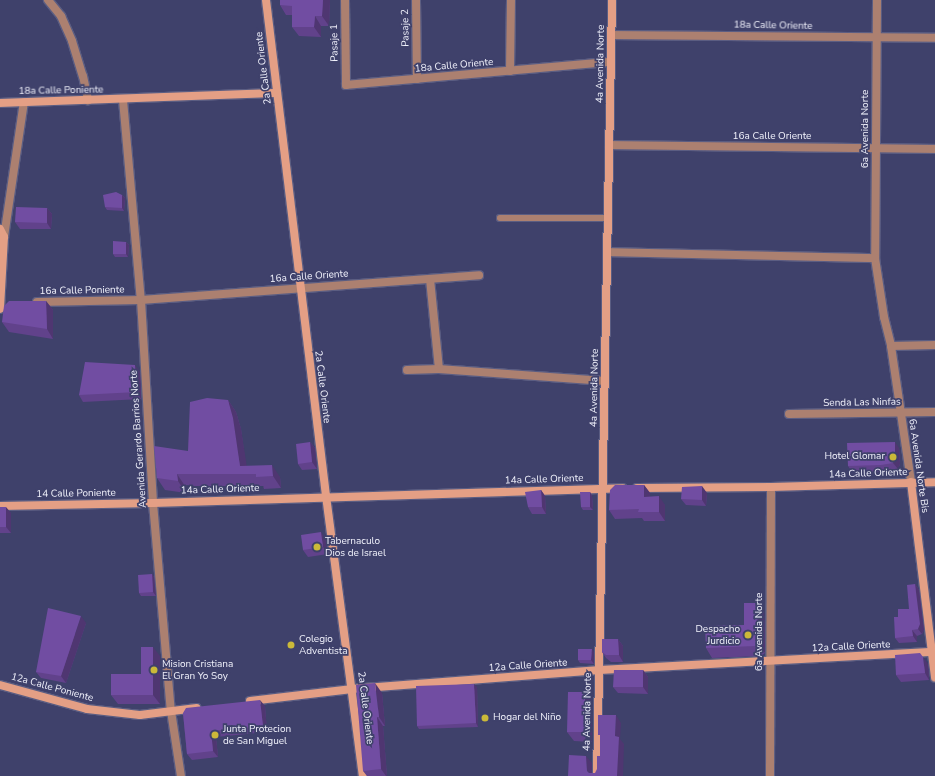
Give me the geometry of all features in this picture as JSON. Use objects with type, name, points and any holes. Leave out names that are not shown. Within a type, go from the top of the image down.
[{"type":"street","points":[[48,0],[61,16],[72,41],[83,76],[88,100]]},
{"type":"street","name":"2a Calle Oriente","points":[[266,0],[300,288],[363,776]]},
{"type":"street","name":"Pasaje 1","points":[[345,0],[346,85]]},
{"type":"street","name":"Pasaje 2","points":[[416,0],[417,79]]},
{"type":"street","points":[[510,71],[511,0]]},
{"type":"street","name":"4a Avenida Norte","points":[[597,776],[612,0]]},
{"type":"street","name":"6a Avenida Norte","points":[[875,258],[877,0]]},
{"type":"street","name":"18a Calle Oriente","points":[[611,35],[935,38]]},
{"type":"street","name":"18a Calle Oriente","points":[[346,85],[610,62]]},
{"type":"street","points":[[123,100],[277,93]]},
{"type":"street","name":"18a Calle Poniente","points":[[0,103],[123,100]]},
{"type":"street","name":"Avenida Gerardo Barrios Norte","points":[[123,100],[141,300],[153,503],[171,711],[181,776]]},
{"type":"street","points":[[2,305],[4,237],[24,102]]},
{"type":"street","name":"16a Calle Oriente","points":[[609,145],[935,149]]},
{"type":"street","points":[[0,229],[4,237]]},
{"type":"street","points":[[608,252],[875,258]]},
{"type":"street","name":"6a Avenida Norte Bis","points":[[875,258],[884,317],[891,346],[912,482],[934,652],[935,678]]},
{"type":"street","name":"16a Calle Oriente","points":[[141,300],[479,275]]},
{"type":"street","points":[[430,279],[439,369]]},
{"type":"street","name":"16a Calle Poniente","points":[[32,302],[141,300]]},
{"type":"street","points":[[891,346],[935,345]]},
{"type":"street","points":[[407,370],[439,369],[605,378]]},
{"type":"street","name":"Senda Las Ninfas","points":[[789,414],[935,412]]},
{"type":"street","name":"14a Calle Oriente","points":[[153,503],[326,496],[603,488],[771,488],[935,482]]},
{"type":"street","name":"6a Avenida Norte","points":[[770,776],[771,488]]},
{"type":"street","name":"14 Calle Poniente","points":[[0,506],[153,503]]},
{"type":"street","name":"12a Calle Oriente","points":[[242,702],[352,689],[599,670],[934,652]]},
{"type":"street","name":"12a Calle Poniente","points":[[0,685],[87,709],[140,715],[171,711]]},
{"type":"street","points":[[171,711],[202,707]]},
{"type":"lane","points":[[500,218],[608,218]]},
{"type":"building","points":[[280,0],[323,0],[322,16],[315,16],[314,27],[292,27],[292,6],[280,5]]},
{"type":"building","points":[[116,192],[122,195],[122,208],[105,207],[103,195]]},
{"type":"building","points":[[16,207],[47,208],[47,223],[15,222]]},
{"type":"building","points":[[113,241],[126,242],[126,254],[113,254]]},
{"type":"building","points":[[9,301],[46,301],[47,329],[2,322],[4,306]]},
{"type":"building","points":[[85,362],[135,365],[137,392],[79,395]]},
{"type":"building","points":[[207,398],[228,400],[233,418],[240,466],[272,465],[273,476],[256,477],[256,474],[177,474],[178,481],[157,478],[154,446],[188,451],[190,402]]},
{"type":"building","points":[[310,442],[312,462],[298,464],[296,444]]},
{"type":"building","points":[[895,442],[895,458],[893,463],[848,466],[847,443]]},
{"type":"building","points":[[615,485],[644,485],[644,497],[659,496],[659,512],[638,512],[639,509],[609,510],[610,490]]},
{"type":"building","points":[[702,486],[702,500],[681,499],[682,487]]},
{"type":"building","points":[[541,490],[542,507],[528,507],[525,492]]},
{"type":"building","points":[[580,492],[590,492],[590,507],[581,507]]},
{"type":"building","points":[[0,507],[6,507],[6,527],[0,527]]},
{"type":"building","points":[[321,532],[323,547],[303,550],[301,535]]},
{"type":"building","points":[[152,574],[153,592],[139,593],[138,575]]},
{"type":"building","points":[[915,584],[920,624],[918,629],[912,630],[913,636],[895,638],[894,617],[898,617],[898,609],[909,609],[907,585]]},
{"type":"building","points":[[744,603],[757,603],[758,643],[755,646],[706,648],[705,626],[744,625]]},
{"type":"building","points":[[48,608],[81,616],[61,676],[36,672]]},
{"type":"building","points":[[602,639],[618,639],[619,655],[606,655],[602,652]]},
{"type":"building","points":[[141,647],[153,647],[153,695],[111,695],[111,674],[141,674]]},
{"type":"building","points":[[578,649],[592,649],[591,660],[578,660]]},
{"type":"building","points":[[920,653],[923,657],[925,673],[896,675],[895,655]]},
{"type":"building","points":[[614,670],[643,670],[643,687],[613,687]]},
{"type":"building","points":[[375,683],[379,717],[377,717],[381,769],[363,771],[356,685]]},
{"type":"building","points":[[474,684],[476,723],[417,726],[416,686]]},
{"type":"building","points":[[568,692],[585,692],[585,732],[567,732]]},
{"type":"building","name":"Junta Protecion de San Miguel","points":[[260,700],[263,726],[211,731],[213,751],[187,754],[183,713],[186,708]]},
{"type":"building","points":[[598,715],[616,715],[615,736],[619,737],[617,776],[568,776],[569,755],[586,756],[587,771],[589,773],[595,773],[597,769],[597,756],[600,756]]},
{"type":"place","name":"Hotel Glomar","points":[[893,457]]},
{"type":"place","name":"Tabernaculo Dios de Israel","points":[[317,547]]},
{"type":"place","name":"Despacho Jurdicio","points":[[748,635]]},
{"type":"place","name":"Colegio Adventista","points":[[291,645]]},
{"type":"place","name":"Mision Cristiana El Gran Yo Soy","points":[[154,670]]},
{"type":"place","name":"Hogar del Niño","points":[[485,718]]},
{"type":"place","name":"Junta Protecion de San Miguel","points":[[215,735]]}]
